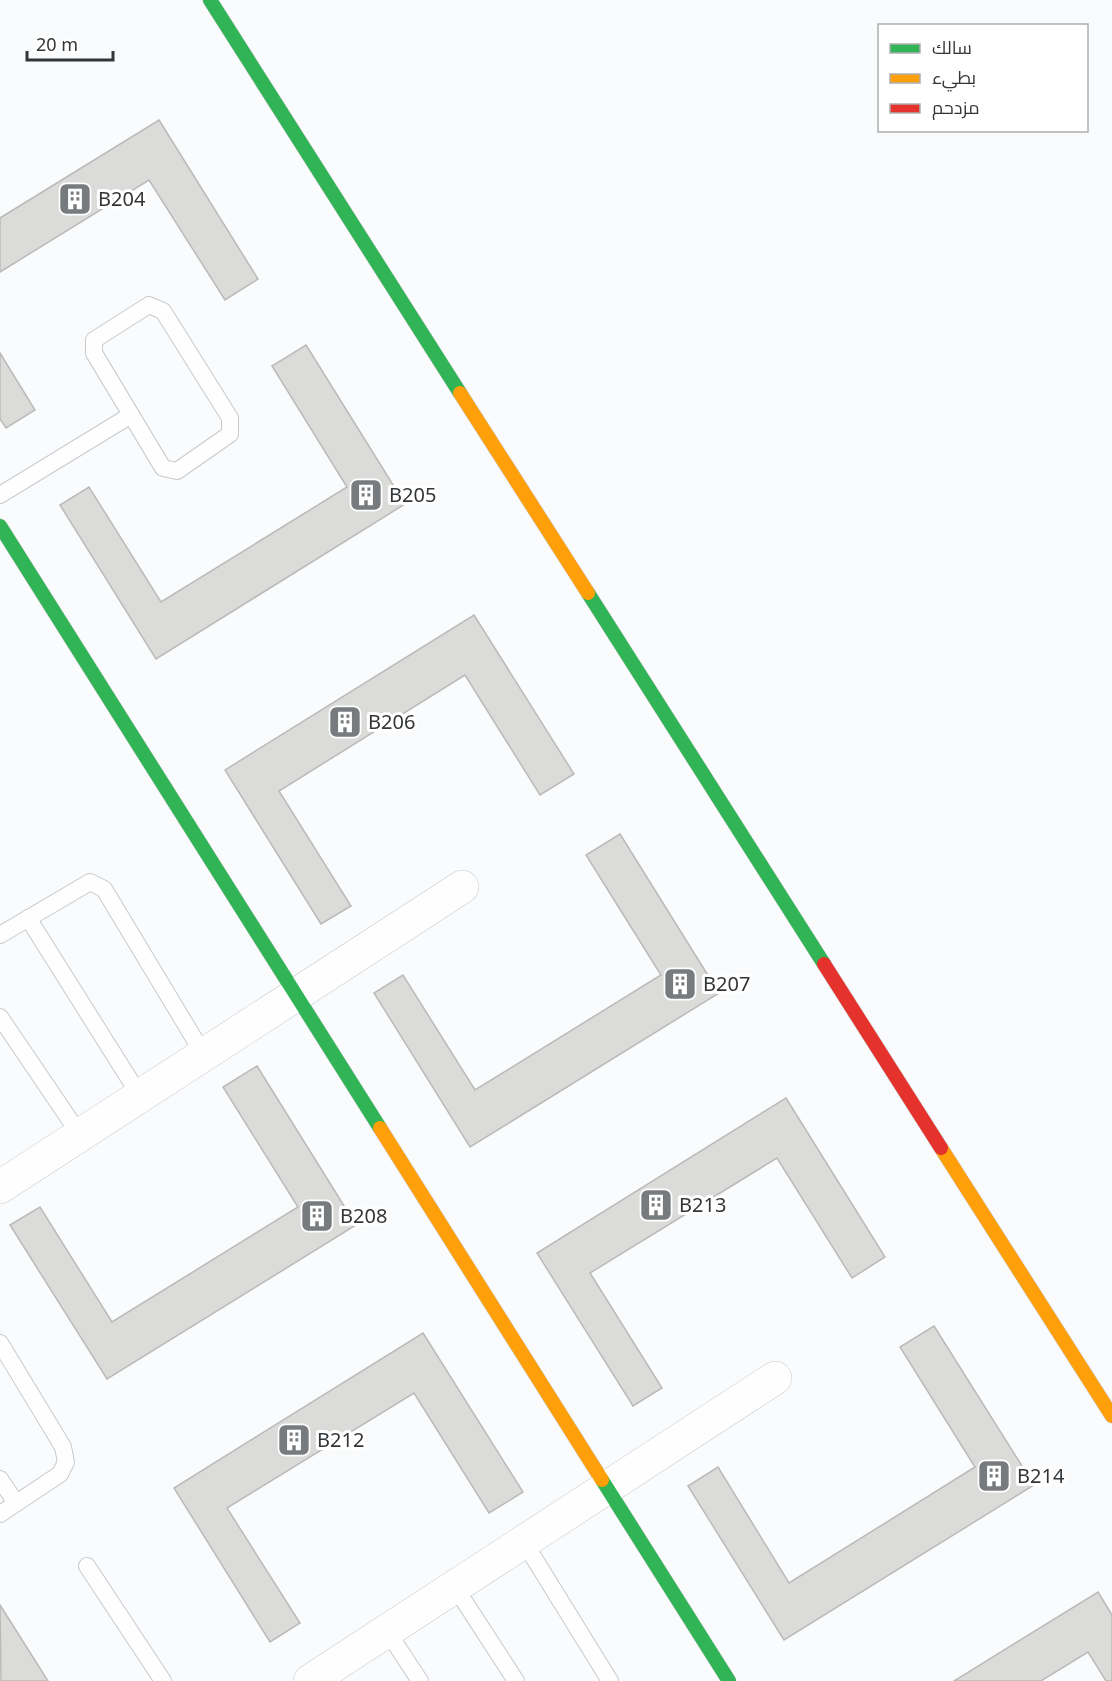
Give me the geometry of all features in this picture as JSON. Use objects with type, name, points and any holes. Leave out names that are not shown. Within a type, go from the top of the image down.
[{"type":"street","points":[[210,0],[1112,1416]]},
{"type":"street","points":[[0,526],[729,1681]]},
{"type":"street","points":[[0,1187],[462,887]]},
{"type":"street","points":[[310,1681],[775,1378]]},
{"type":"lane","points":[[149,305],[164,311],[230,418],[230,434],[177,471],[164,468],[131,415],[94,353],[94,340],[149,305]]},
{"type":"lane","points":[[0,495],[131,415]]},
{"type":"lane","points":[[0,935],[90,882],[104,889],[204,1055]]},
{"type":"lane","points":[[28,918],[140,1096]]},
{"type":"lane","points":[[0,1017],[80,1136]]},
{"type":"lane","points":[[0,1343],[63,1447],[66,1462],[60,1474],[0,1514]]},
{"type":"lane","points":[[0,1479],[16,1503]]},
{"type":"lane","points":[[524,1542],[610,1681]]},
{"type":"lane","points":[[87,1566],[163,1681]]},
{"type":"lane","points":[[455,1587],[516,1681]]},
{"type":"lane","points":[[387,1631],[420,1681]]},
{"type":"building","name":"B204","points":[[159,120],[258,279],[225,300],[149,180],[0,272],[0,218]]},
{"type":"building","name":"B205","points":[[306,345],[405,504],[156,659],[60,505],[89,487],[161,602],[347,487],[272,366]]},
{"type":"building","points":[[0,353],[35,410],[6,428],[0,419]]},
{"type":"building","name":"B206","points":[[474,615],[574,774],[540,795],[465,675],[279,791],[351,906],[321,924],[225,770]]},
{"type":"building","name":"B207","points":[[620,834],[719,993],[470,1147],[374,993],[403,975],[475,1090],[661,975],[586,855]]},
{"type":"building","name":"B208","points":[[257,1066],[356,1225],[107,1379],[10,1225],[40,1207],[112,1322],[298,1207],[223,1087]]},
{"type":"building","name":"B213","points":[[786,1098],[885,1257],[852,1278],[777,1158],[590,1273],[662,1388],[633,1406],[537,1253]]},
{"type":"building","name":"B214","points":[[934,1326],[1034,1485],[784,1640],[688,1486],[718,1467],[789,1583],[975,1467],[900,1347]]},
{"type":"building","name":"B212","points":[[423,1333],[523,1492],[489,1513],[414,1393],[227,1508],[300,1623],[270,1642],[174,1488]]},
{"type":"building","points":[[1098,1592],[1112,1615],[1112,1681],[1106,1681],[1088,1652],[1041,1681],[954,1681]]},
{"type":"building","points":[[0,1605],[48,1681],[1,1681]]},
{"type":"traffic: fast","points":[[210,0],[460,393]]},
{"type":"traffic: fast","points":[[0,526],[380,1128]]},
{"type":"traffic: fast","points":[[588,593],[824,964]]},
{"type":"traffic: fast","points":[[602,1480],[729,1681]]},
{"type":"traffic: slow","points":[[460,393],[588,593]]},
{"type":"traffic: slow","points":[[380,1128],[602,1480]]},
{"type":"traffic: slow","points":[[941,1148],[1112,1416]]},
{"type":"traffic: jam","points":[[824,964],[941,1148]]},
{"type":"place","name":"B204","points":[[75,199]]},
{"type":"place","name":"B205","points":[[366,495]]},
{"type":"place","name":"B206","points":[[345,722]]},
{"type":"place","name":"B207","points":[[680,984]]},
{"type":"place","name":"B213","points":[[656,1205]]},
{"type":"place","name":"B208","points":[[317,1216]]},
{"type":"place","name":"B212","points":[[294,1440]]},
{"type":"place","name":"B214","points":[[994,1476]]}]
